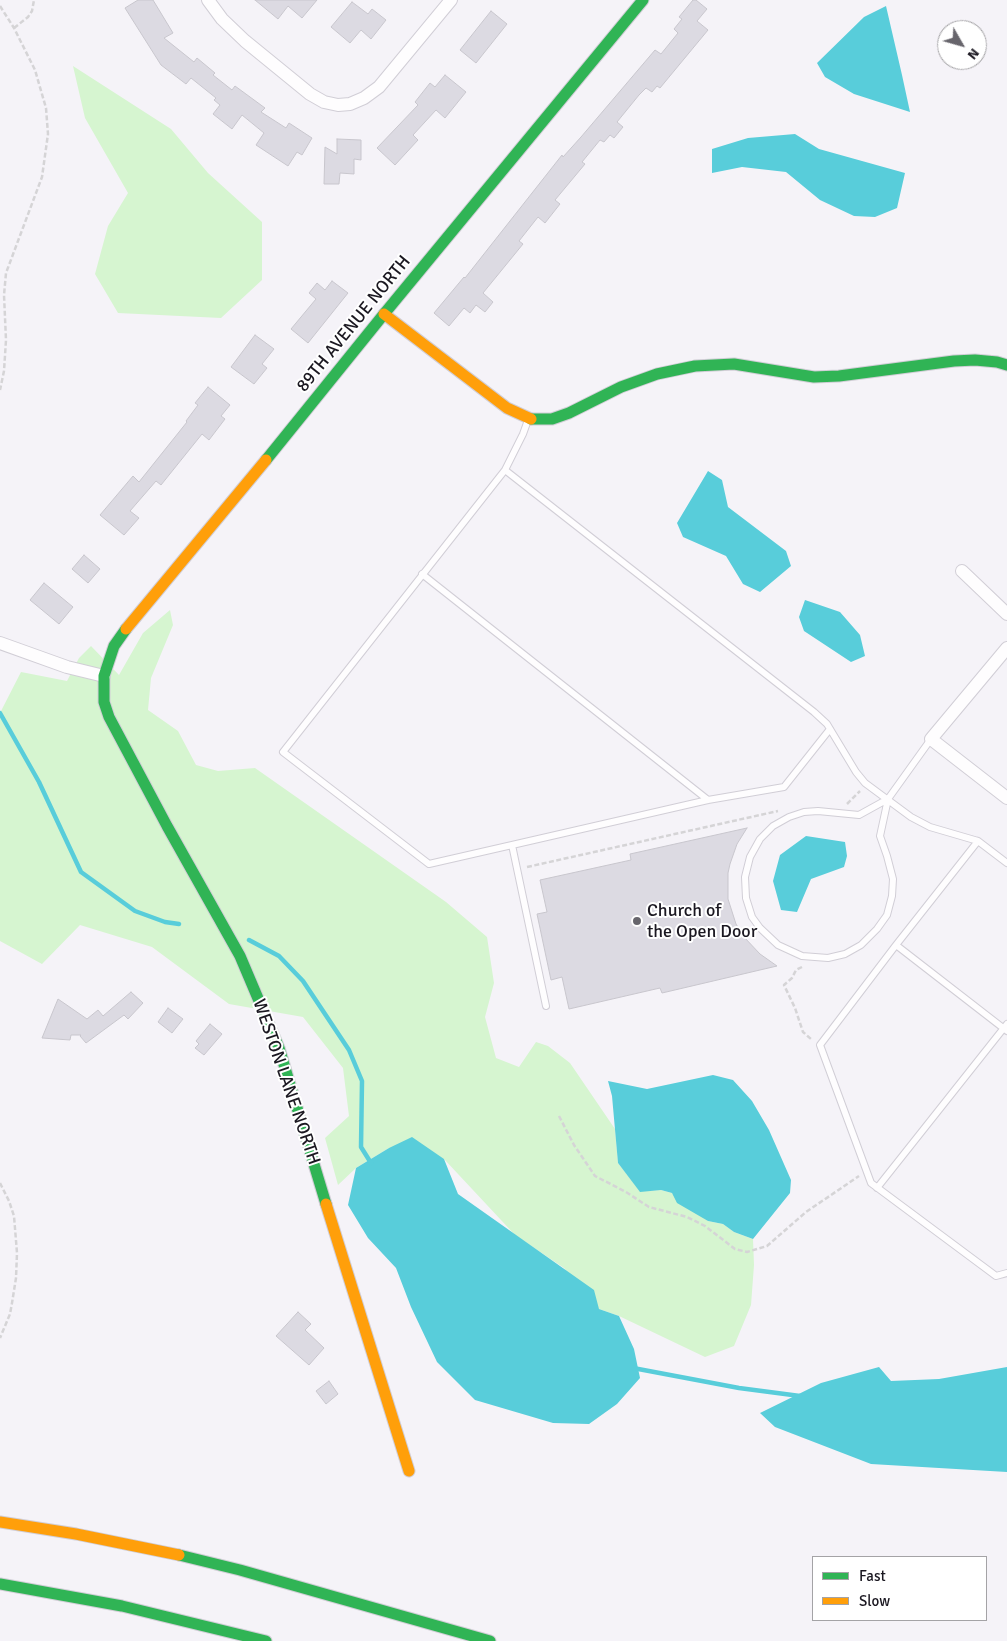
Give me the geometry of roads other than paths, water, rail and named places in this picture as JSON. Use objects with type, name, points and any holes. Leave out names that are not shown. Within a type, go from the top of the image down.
[{"type":"main road","name":"89TH AVENUE NORTH","points":[[104,676],[114,646],[129,624],[216,522],[635,3]]},
{"type":"main road","points":[[384,314],[507,408],[529,418],[552,419],[569,413],[621,387],[657,374],[695,366],[734,364],[814,377],[839,376],[954,361],[975,360],[1007,365]]},
{"type":"main road","name":"WESTON LANE NORTH","points":[[104,676],[104,702],[109,717],[167,826],[240,956],[279,1048],[409,1471]]},
{"type":"main road","points":[[0,1522],[103,1540],[240,1570],[490,1641]]},
{"type":"main road","points":[[0,1584],[122,1606],[266,1641]]},
{"type":"street","points":[[208,0],[222,19],[245,41],[310,94],[324,102],[338,105],[350,104],[364,98],[379,87],[451,0]]},
{"type":"street","points":[[962,571],[1007,614]]},
{"type":"street","points":[[0,643],[68,668],[104,676]]},
{"type":"street","points":[[1007,648],[931,739],[1007,798]]},
{"type":"lane","points":[[529,418],[505,470],[284,752],[429,864],[708,800],[784,787],[830,729]]},
{"type":"lane","points":[[505,470],[814,712],[830,729],[856,772],[865,783],[888,798],[911,817],[930,828],[978,841],[1007,863]]},
{"type":"lane","points":[[422,574],[708,800]]},
{"type":"lane","points":[[888,798],[880,836],[888,856],[893,879],[892,896],[886,915],[877,929],[861,945],[845,954],[828,958],[802,956],[778,945],[768,938],[752,917],[746,898],[745,877],[748,864],[760,839],[774,826],[789,817],[804,812],[818,811],[859,815],[888,798],[931,739]]},
{"type":"lane","points":[[978,841],[820,1045],[871,1183],[996,1276],[1007,1273]]},
{"type":"lane","points":[[512,845],[546,1006]]},
{"type":"lane","points":[[877,1188],[1006,1028],[896,945]]},
{"type":"water","points":[[886,6],[910,112],[854,94],[825,77],[817,63],[864,17]]},
{"type":"water","points":[[795,134],[819,149],[905,173],[897,208],[875,217],[854,216],[820,200],[786,172],[742,167],[712,173],[712,149],[748,138]]},
{"type":"water","points":[[708,471],[722,480],[728,507],[786,551],[791,566],[760,592],[743,584],[726,556],[683,537],[677,523]]},
{"type":"water","points":[[805,600],[840,612],[860,635],[865,656],[851,662],[804,631],[799,617]]},
{"type":"water","points":[[806,836],[845,842],[847,856],[844,867],[811,879],[797,912],[781,910],[773,881],[780,855]]},
{"type":"water","points":[[713,1075],[733,1080],[752,1101],[769,1130],[791,1180],[790,1193],[753,1239],[734,1232],[723,1224],[708,1221],[677,1203],[672,1193],[661,1190],[640,1192],[618,1163],[612,1096],[608,1081],[647,1089]]},
{"type":"water","points":[[412,1137],[444,1159],[458,1194],[594,1290],[599,1309],[619,1316],[634,1349],[640,1378],[617,1404],[589,1424],[553,1423],[475,1400],[437,1362],[411,1307],[396,1268],[368,1238],[348,1205],[356,1168],[389,1148]]},
{"type":"water","points":[[879,1367],[891,1381],[939,1379],[1007,1367],[1007,1472],[871,1464],[775,1427],[760,1413],[821,1383]]},
{"type":"waterway","points":[[0,713],[39,782],[81,872],[135,911],[165,922],[179,924]]},
{"type":"waterway","points":[[249,940],[279,956],[303,981],[349,1050],[362,1081],[361,1147],[371,1163]]},
{"type":"waterway","points":[[633,1368],[739,1388],[800,1396]]},
{"type":"place","name":"Church of the Open Door","points":[[637,921]]}]
